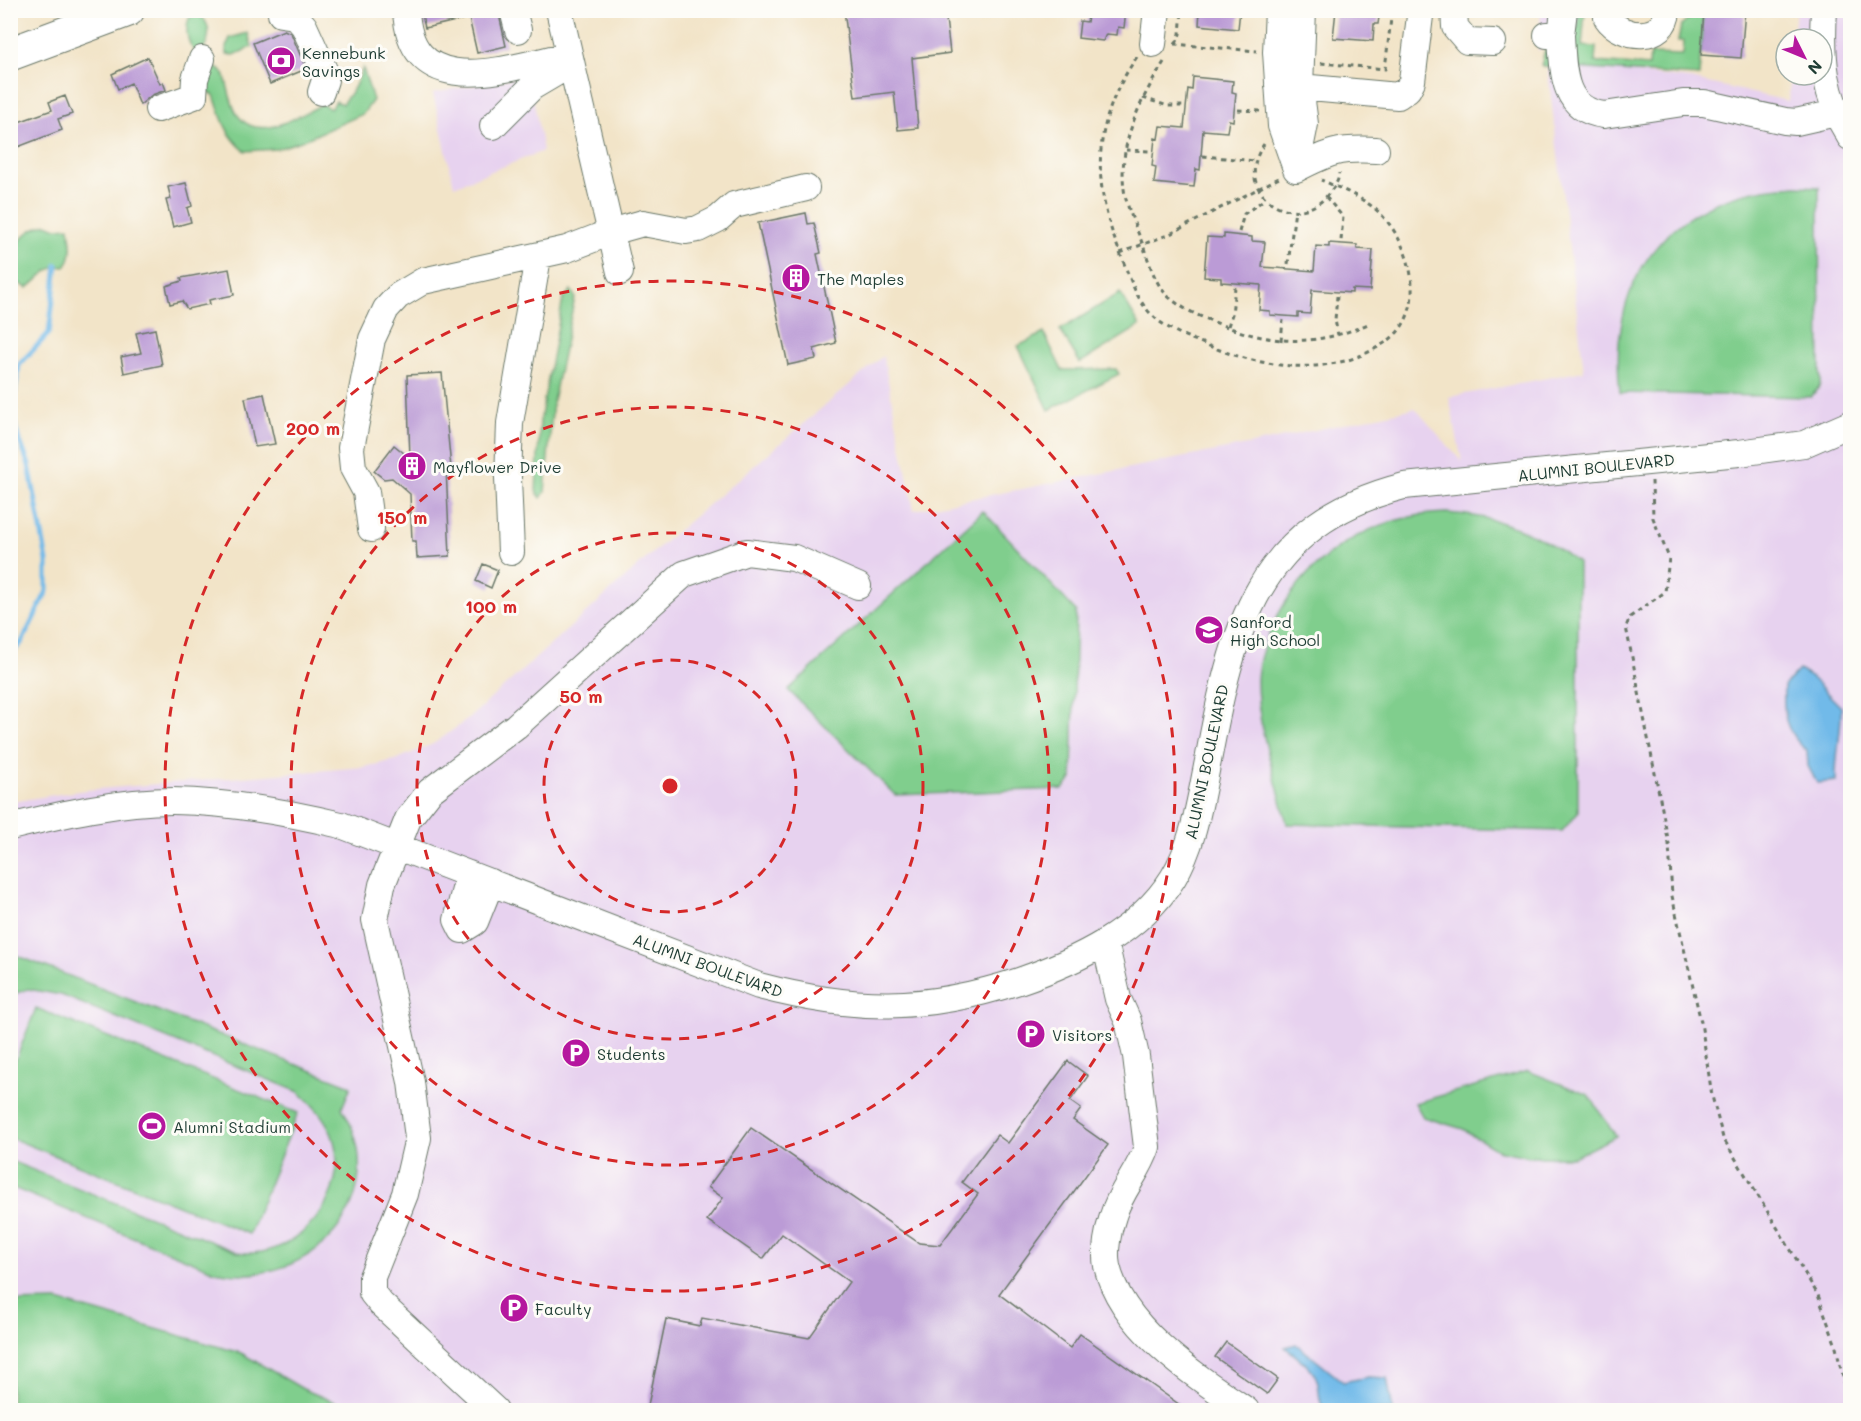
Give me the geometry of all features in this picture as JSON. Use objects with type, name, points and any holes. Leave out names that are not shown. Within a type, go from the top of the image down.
[{"type":"highway","points":[[10,54],[128,10]]},
{"type":"street","points":[[406,10],[407,28],[418,53],[441,71],[466,74],[570,59]]},
{"type":"street","points":[[559,10],[620,272]]},
{"type":"street","points":[[1157,10],[1164,44]]},
{"type":"street","points":[[1278,10],[1276,52],[1305,124],[1296,170]]},
{"type":"street","points":[[1289,86],[1303,10]]},
{"type":"street","points":[[1454,10],[1455,27],[1467,41],[1492,42]]},
{"type":"street","points":[[1607,18],[1612,27],[1620,31],[1653,33],[1664,27],[1667,10]]},
{"type":"street","points":[[1824,10],[1823,60],[1836,113],[1851,137]]},
{"type":"street","points":[[281,14],[295,16],[304,26],[324,70],[325,80],[321,92]]},
{"type":"street","points":[[1289,86],[1398,96],[1408,89],[1412,81],[1420,16]]},
{"type":"street","points":[[1557,27],[1569,92],[1574,103],[1591,114],[1604,115],[1683,103],[1704,103],[1785,122],[1796,122],[1836,113]]},
{"type":"street","points":[[158,109],[194,96],[195,79],[202,59]]},
{"type":"street","points":[[493,126],[532,87],[570,59]]},
{"type":"street","points":[[1296,170],[1327,153],[1346,148],[1376,150]]},
{"type":"street","points":[[371,529],[366,492],[353,468],[351,448],[372,339],[386,309],[398,296],[423,281],[538,257],[643,223],[686,231],[698,229],[718,219],[737,195],[806,188]]},
{"type":"street","points":[[511,552],[508,478],[510,423],[538,257]]},
{"type":"street","name":"ALUMNI BOULEVARD","points":[[10,827],[95,809],[173,801],[283,812],[341,825],[734,977],[832,1003],[914,1004],[982,993],[1045,972],[1105,942],[1142,916],[1154,904],[1181,862],[1202,794],[1226,668],[1243,620],[1257,591],[1272,570],[1305,536],[1353,505],[1382,492],[1404,486],[1652,462],[1804,444],[1851,424]]},
{"type":"street","points":[[495,1410],[381,1304],[370,1288],[370,1282],[405,1194],[418,1138],[411,1082],[375,920],[382,885],[395,847],[408,819],[430,791],[516,726],[684,573],[747,552],[794,558],[858,586]]},
{"type":"street","points":[[1105,942],[1118,999],[1128,1021],[1136,1056],[1147,1147],[1143,1159],[1113,1214],[1107,1264],[1120,1300],[1131,1315],[1192,1373],[1246,1410]]},
{"type":"path","points":[[1120,253],[1170,234],[1296,170],[1351,194],[1377,211],[1395,232],[1407,256],[1412,286],[1409,312],[1397,333],[1370,351],[1321,365],[1298,368],[1248,361],[1191,339],[1155,318],[1140,300],[1120,253],[1104,209],[1100,187],[1100,144],[1107,116],[1129,68],[1138,54],[1164,44],[1180,34],[1182,10]]},
{"type":"path","points":[[1311,62],[1385,69],[1392,12],[1383,13]]},
{"type":"path","points":[[1164,44],[1276,52]]},
{"type":"path","points":[[1164,44],[1133,122],[1126,150],[1125,192],[1154,277],[1174,301],[1228,327],[1281,341],[1308,342],[1338,335],[1370,323]]},
{"type":"path","points":[[1143,98],[1167,106],[1184,106]]},
{"type":"path","points":[[1238,110],[1270,112]]},
{"type":"path","points":[[1126,150],[1150,152]]},
{"type":"path","points":[[1203,156],[1256,161]]},
{"type":"path","points":[[1326,197],[1343,217],[1341,241]]},
{"type":"path","points":[[1239,232],[1244,214],[1265,198]]},
{"type":"path","points":[[1288,264],[1295,210]]},
{"type":"path","points":[[1228,327],[1235,287]]},
{"type":"path","points":[[1337,296],[1335,320],[1338,335]]},
{"type":"path","points":[[1281,341],[1283,320]]},
{"type":"path","points":[[1652,462],[1653,518],[1669,558],[1665,592],[1630,617],[1626,627],[1669,844],[1672,896],[1701,1022],[1712,1096],[1724,1138],[1740,1170],[1818,1295],[1835,1342],[1850,1403],[1812,1410]]},
{"type":"shaded area","name":"Sanford High School","points":[[1541,11],[1580,11],[1575,66],[1690,79],[1788,101],[1790,87],[1834,87],[1834,27],[1794,27],[1796,11],[1850,11],[1850,1410],[11,1410],[10,802],[86,790],[364,767],[395,760],[433,744],[467,720],[667,540],[883,356],[914,510],[1257,443],[1415,408],[1462,462],[1449,397],[1584,371],[1545,47],[1538,51]]},
{"type":"shaded area","points":[[529,75],[543,151],[454,186],[433,93]]},
{"type":"green space","points":[[1579,11],[1585,11],[1582,46],[1596,47],[1595,62],[1649,66],[1650,54],[1683,55],[1684,41],[1678,41],[1681,26],[1690,18],[1691,11],[1704,11],[1699,76],[1541,66],[1546,46],[1565,47],[1578,27]]},
{"type":"green space","points":[[199,14],[208,26],[208,35],[203,49],[195,51],[189,40],[187,27],[189,18]]},
{"type":"green space","points":[[248,33],[252,47],[234,55],[227,54],[226,47],[230,38]]},
{"type":"green space","points":[[213,66],[224,73],[237,114],[246,123],[256,127],[279,125],[323,104],[330,109],[336,101],[342,104],[354,88],[363,68],[373,100],[363,114],[304,140],[277,149],[245,151],[229,132],[214,95],[199,87]]},
{"type":"green space","points":[[1797,186],[1819,187],[1820,386],[1811,397],[1620,393],[1619,350],[1625,310],[1638,275],[1658,246],[1684,221],[1716,203],[1754,191]]},
{"type":"green space","points":[[47,224],[57,228],[69,227],[70,258],[65,267],[54,267],[27,288],[12,279],[11,261],[23,237],[30,231]]},
{"type":"green space","points":[[571,290],[575,297],[553,401],[545,492],[541,498],[536,491],[540,421],[563,299]]},
{"type":"green space","points":[[1120,293],[1140,326],[1080,363],[1060,330]]},
{"type":"green space","points":[[1044,333],[1062,370],[1116,369],[1119,374],[1049,410],[1018,346]]},
{"type":"green space","points":[[983,511],[1076,611],[1072,779],[1063,789],[895,795],[788,690]]},
{"type":"green space","points":[[1446,513],[1481,517],[1516,528],[1564,552],[1578,563],[1578,813],[1562,831],[1287,824],[1260,717],[1257,680],[1264,647],[1278,615],[1308,573],[1348,542],[1394,521],[1420,515]]},
{"type":"green space","points":[[13,954],[351,1086],[342,1108],[356,1141],[359,1174],[352,1204],[336,1231],[312,1252],[284,1267],[251,1274],[215,1271],[11,1187],[11,1161],[237,1252],[259,1252],[280,1246],[299,1235],[315,1219],[327,1201],[335,1180],[337,1157],[332,1135],[326,1123],[314,1106],[299,1092],[61,995],[28,989],[11,995]]},
{"type":"green space","name":"Alumni Stadium","points":[[36,1008],[298,1113],[249,1234],[11,1138],[11,1072]]},
{"type":"green space","points":[[1528,1071],[1589,1095],[1616,1136],[1574,1157],[1531,1157],[1497,1150],[1463,1129],[1423,1117],[1415,1103]]},
{"type":"green space","points":[[58,1301],[241,1353],[303,1389],[351,1409],[400,1405],[412,1410],[11,1410],[11,1302]]},
{"type":"water","points":[[1799,670],[1812,678],[1841,707],[1836,781],[1817,783],[1808,766],[1807,751],[1789,729],[1784,706],[1784,686]]},
{"type":"water","points":[[1296,1344],[1343,1382],[1368,1377],[1387,1378],[1393,1410],[1324,1410],[1313,1372],[1285,1347]]},
{"type":"building","points":[[421,10],[498,10],[506,46],[477,53],[469,18],[425,28]]},
{"type":"building","points":[[844,10],[945,10],[950,53],[912,58],[918,128],[898,130],[894,92],[855,97]]},
{"type":"building","points":[[1089,10],[1126,10],[1124,28],[1118,27],[1117,35],[1106,34],[1103,41],[1078,38],[1080,21],[1087,22]]},
{"type":"building","points":[[1200,10],[1240,10],[1238,29],[1199,25]]},
{"type":"building","points":[[1336,10],[1380,10],[1378,24],[1374,24],[1373,41],[1333,38]]},
{"type":"building","points":[[1704,10],[1745,10],[1741,58],[1701,55]]},
{"type":"building","name":"Kennebunk Savings","points":[[284,30],[291,33],[306,69],[270,84],[253,43]]},
{"type":"building","points":[[148,57],[160,84],[163,82],[166,90],[152,95],[140,105],[131,83],[118,89],[112,74]]},
{"type":"building","points":[[1193,77],[1233,81],[1232,92],[1236,93],[1233,121],[1229,120],[1227,132],[1203,130],[1200,170],[1196,169],[1194,187],[1154,183],[1156,167],[1152,166],[1155,138],[1158,139],[1160,126],[1184,128],[1188,89],[1192,90]]},
{"type":"building","points":[[65,96],[72,114],[58,119],[62,130],[10,150],[10,125],[52,110],[49,102]]},
{"type":"building","points":[[186,183],[192,206],[187,208],[191,222],[173,227],[166,200],[171,199],[168,187]]},
{"type":"building","name":"The Maples","points":[[806,213],[808,224],[814,223],[821,253],[817,254],[836,343],[814,349],[816,359],[788,365],[758,223]]},
{"type":"building","points":[[1224,234],[1252,237],[1252,241],[1265,242],[1262,267],[1314,271],[1316,246],[1329,247],[1329,243],[1357,245],[1357,249],[1373,250],[1370,290],[1352,289],[1352,293],[1312,290],[1310,314],[1298,313],[1298,317],[1270,315],[1270,311],[1259,310],[1261,285],[1221,282],[1221,278],[1204,277],[1207,237],[1224,238]]},
{"type":"building","points":[[229,269],[234,295],[209,300],[210,304],[187,309],[182,301],[170,304],[166,286],[182,281],[181,278]]},
{"type":"building","points":[[155,329],[162,365],[124,373],[121,357],[141,353],[136,333]]},
{"type":"building","name":"Mayflower Drive","points":[[442,373],[451,468],[446,468],[450,556],[417,558],[416,541],[412,541],[410,494],[392,478],[384,479],[374,471],[394,445],[410,458],[407,375]]},
{"type":"building","points":[[264,394],[275,444],[255,447],[245,398]]},
{"type":"building","points":[[483,564],[498,570],[491,588],[476,581]]},
{"type":"building","points":[[1068,1061],[1088,1076],[1070,1101],[1081,1109],[1073,1120],[1108,1145],[999,1294],[1070,1348],[1080,1334],[1187,1410],[647,1410],[666,1319],[700,1326],[702,1318],[809,1338],[849,1282],[782,1234],[763,1259],[707,1220],[723,1198],[708,1187],[751,1128],[919,1243],[940,1245],[978,1194],[962,1182],[997,1135],[1008,1143]]},
{"type":"building","points":[[1226,1342],[1278,1379],[1267,1394],[1215,1357]]},
{"type":"waterway","points":[[10,655],[22,642],[47,591],[47,561],[29,465],[16,431],[12,410],[19,365],[49,333],[57,265]]},
{"type":"place","name":"Kennebunk Savings","points":[[281,61]]},
{"type":"place","name":"The Maples","points":[[796,278]]},
{"type":"place","name":"Mayflower Drive","points":[[412,466]]},
{"type":"place","name":"Sanford High School","points":[[1209,630]]},
{"type":"place","name":"Visitors","points":[[1031,1034]]},
{"type":"place","name":"Students","points":[[576,1053]]},
{"type":"place","name":"Alumni Stadium","points":[[152,1126]]},
{"type":"place","name":"Faculty","points":[[514,1308]]}]
